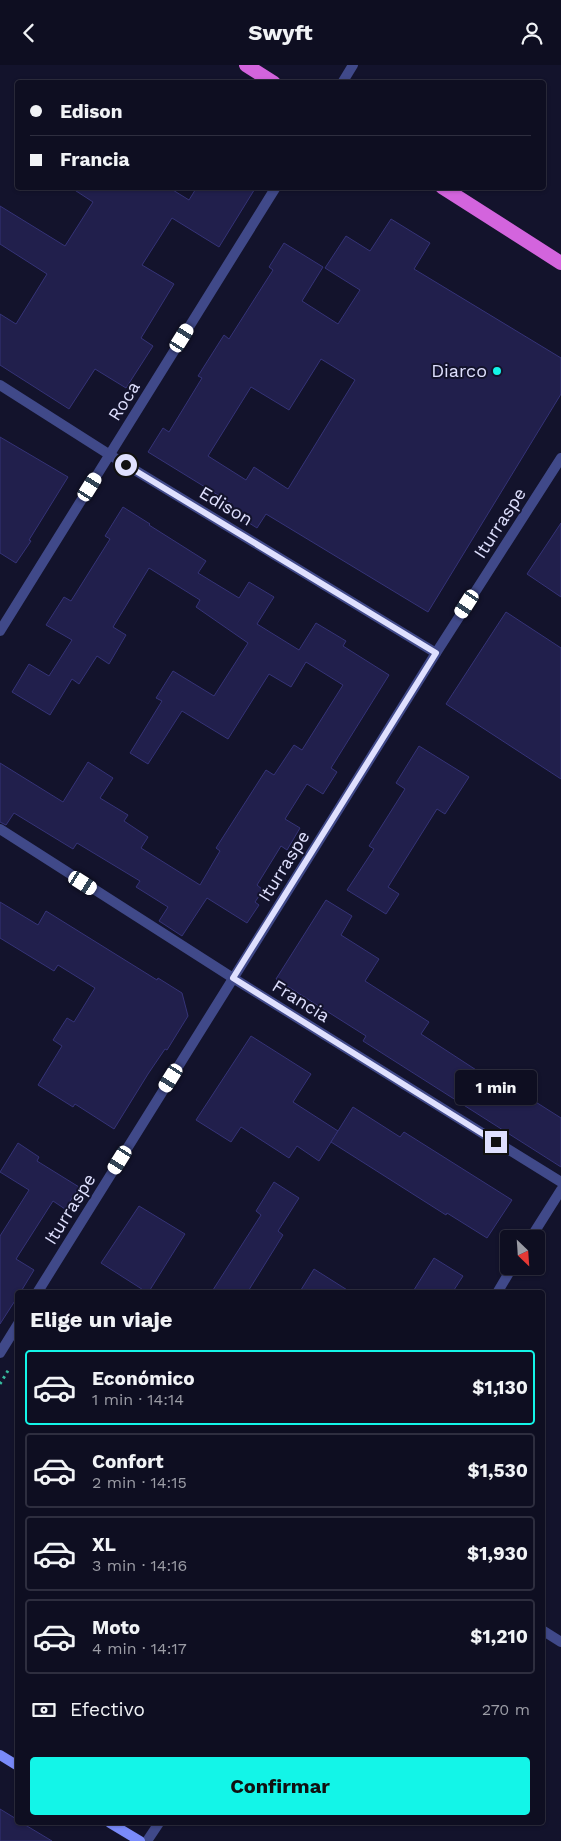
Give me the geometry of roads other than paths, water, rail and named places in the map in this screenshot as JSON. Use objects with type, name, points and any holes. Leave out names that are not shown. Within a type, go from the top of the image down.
[{"type":"highway","points":[[246,65],[269,80]]},
{"type":"highway","points":[[447,190],[561,263]]},
{"type":"main road","points":[[0,1755],[15,1764]]},
{"type":"main road","points":[[113,1825],[140,1841]]},
{"type":"street","points":[[344,80],[353,65]]},
{"type":"street","name":"Roca","points":[[0,631],[274,190]]},
{"type":"street","name":"Edison","points":[[0,385],[110,455],[436,653]]},
{"type":"street","name":"Iturraspe","points":[[39,1290],[436,653],[561,457]]},
{"type":"street","name":"Francia","points":[[0,829],[233,978],[561,1182]]},
{"type":"street","points":[[536,1230],[561,1190]]},
{"type":"street","points":[[498,1290],[507,1275]]},
{"type":"street","points":[[0,1353],[15,1329]]},
{"type":"street","points":[[545,1632],[561,1642]]},
{"type":"street","points":[[147,1841],[158,1825]]},
{"type":"place","name":"Diarco","points":[[497,371]]}]
